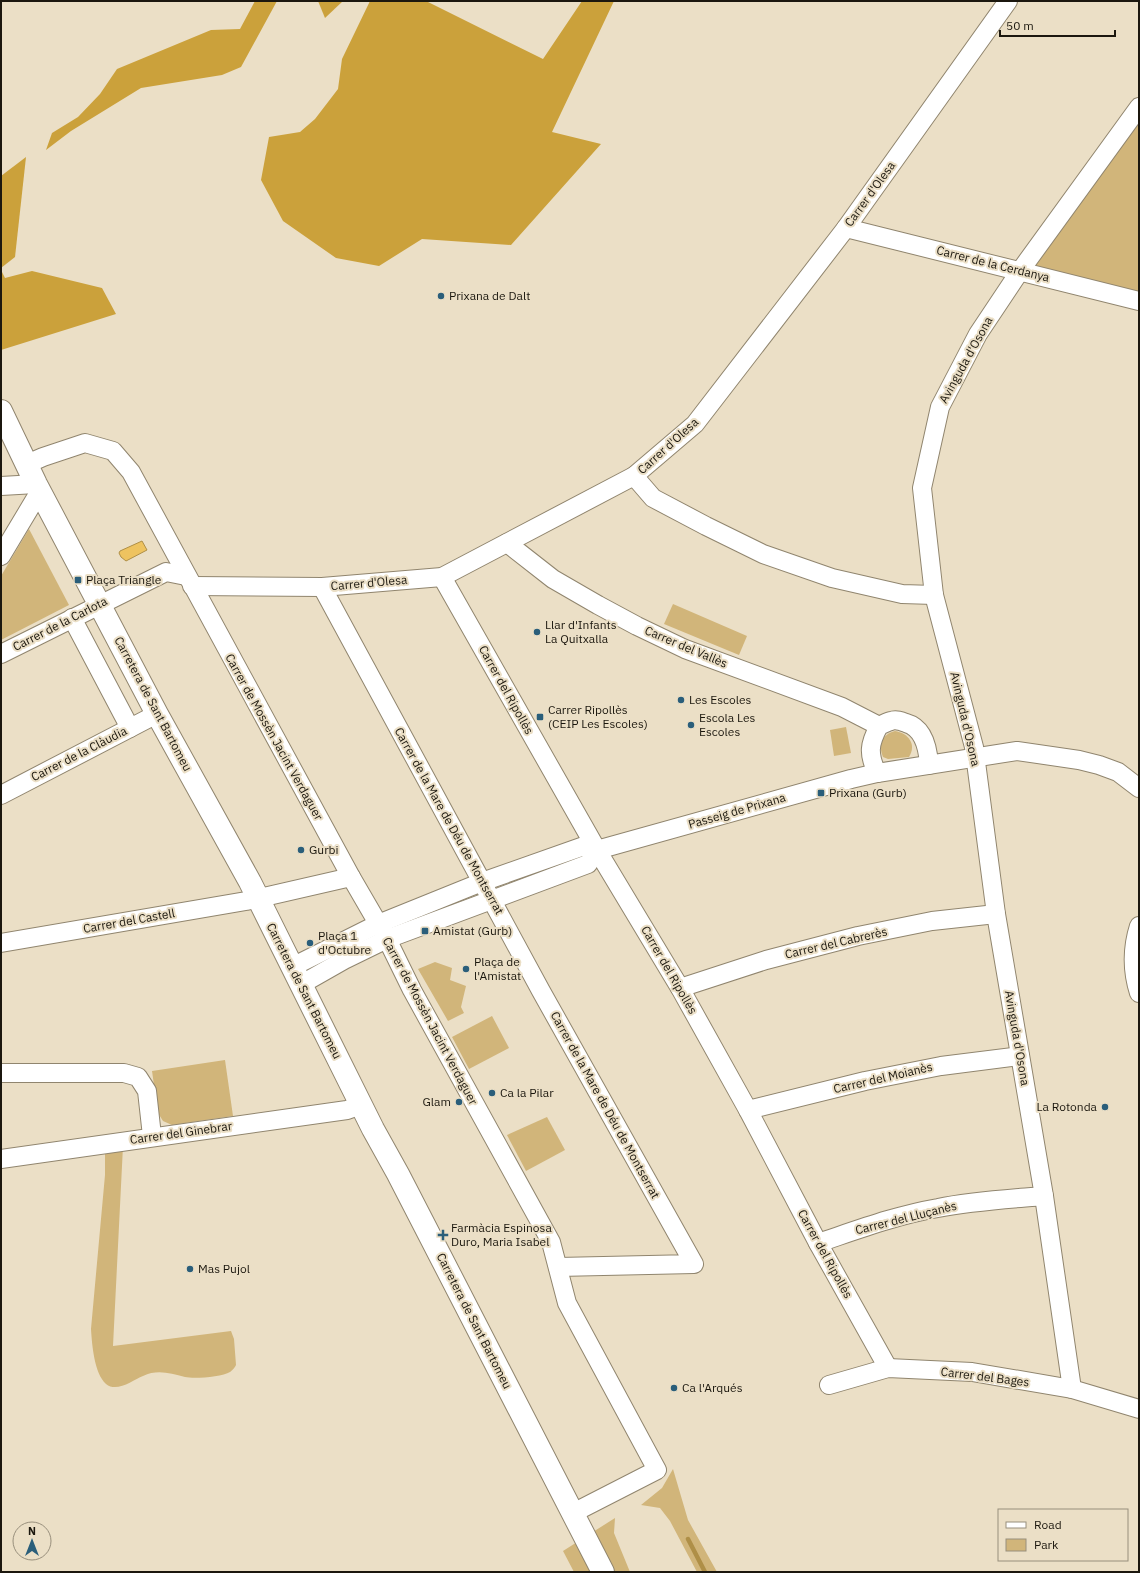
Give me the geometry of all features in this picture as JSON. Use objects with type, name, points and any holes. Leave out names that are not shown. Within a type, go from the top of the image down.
[{"type":"street","name":"Carrer d'Olesa","points":[[189,581],[322,587],[442,577],[634,476],[696,424],[846,228],[1008,1]]},
{"type":"street","name":"Avinguda d'Osona","points":[[1072,1389],[1044,1196],[996,914],[974,747],[934,595],[922,488],[940,407],[978,334],[1020,271],[1139,107]]},
{"type":"street","name":"Carrer de la Cerdanya","points":[[846,228],[1139,301]]},
{"type":"street","name":"Carretera de Sant Bartomeu","points":[[1,411],[38,488],[157,714],[258,898],[361,1105],[402,1181],[603,1572]]},
{"type":"street","name":"Carrer de Mossèn Jacint Verdaguer","points":[[27,464],[42,457],[85,443],[113,452],[131,472],[351,877],[387,939],[419,1003],[551,1242],[567,1303],[656,1470],[573,1513]]},
{"type":"street","points":[[634,476],[654,498],[763,554],[832,578],[902,594],[934,595]]},
{"type":"street","points":[[1,486],[38,488],[1,556]]},
{"type":"street","name":"Carrer del Vallès","points":[[507,543],[553,579],[637,626],[685,649],[842,708],[879,726]]},
{"type":"street","name":"Carrer de la Carlota","points":[[1,654],[166,572],[189,581]]},
{"type":"street","name":"Carrer del Ripollès","points":[[442,577],[597,850],[680,988],[748,1110],[818,1243],[888,1368]]},
{"type":"street","name":"Carrer de la Mare de Déu de Montserrat","points":[[322,587],[482,882],[493,899],[545,998],[694,1264],[558,1266]]},
{"type":"street","points":[[72,618],[130,728]]},
{"type":"street","name":"Carrer de la Clàudia","points":[[1,795],[157,714]]},
{"type":"street","points":[[929,764],[925,742],[918,729],[910,724],[891,720],[879,726],[871,744],[871,755],[877,773],[1017,751],[1079,760],[1118,772],[1139,788]]},
{"type":"street","name":"Passeig de Prixana","points":[[296,976],[378,924],[482,882],[584,846],[597,850],[851,778],[877,773]]},
{"type":"street","points":[[296,976],[344,960],[387,939],[588,864],[597,850]]},
{"type":"street","points":[[258,898],[351,877]]},
{"type":"street","name":"Carrer del Castell","points":[[1,943],[258,898]]},
{"type":"street","name":"Carrer del Cabrerès","points":[[680,988],[766,960],[858,936],[932,921],[996,914]]},
{"type":"street","points":[[1139,926],[1136,935],[1134,955],[1135,980],[1139,993]]},
{"type":"street","name":"Carrer del Moianès","points":[[748,1110],[866,1081],[933,1067],[1020,1056]]},
{"type":"street","points":[[1,1073],[124,1073],[138,1077],[146,1091],[152,1136]]},
{"type":"street","name":"Carrer del Ginebrar","points":[[1,1158],[347,1110],[361,1105]]},
{"type":"street","name":"Carrer del Lluçanès","points":[[818,1243],[875,1223],[937,1208],[1001,1199],[1044,1196]]},
{"type":"street","name":"Carrer del Bages","points":[[829,1385],[888,1368],[972,1372],[1072,1389],[1139,1409]]},
{"type":"green space","points":[[1139,108],[1139,302],[1020,273]]},
{"type":"green space","points":[[29,529],[69,605],[1,640],[1,576]]},
{"type":"green space","points":[[673,604],[747,636],[739,655],[664,624]]},
{"type":"green space","points":[[846,727],[851,753],[834,756],[830,730]]},
{"type":"green space","points":[[895,731],[904,734],[910,740],[912,748],[909,757],[888,759],[883,757],[881,748],[882,741],[884,737]]},
{"type":"green space","points":[[435,962],[452,968],[450,980],[466,986],[461,1007],[464,1013],[448,1021],[418,969]]},
{"type":"green space","points":[[492,1016],[509,1048],[469,1069],[452,1037]]},
{"type":"green space","points":[[225,1060],[233,1116],[172,1125],[163,1121],[158,1113],[152,1071]]},
{"type":"green space","points":[[547,1117],[565,1150],[526,1171],[507,1135]]},
{"type":"green space","points":[[123,1146],[113,1346],[231,1331],[234,1339],[236,1365],[226,1374],[195,1378],[158,1372],[148,1374],[125,1385],[115,1387],[106,1384],[99,1373],[94,1358],[91,1329],[105,1175],[105,1148]]},
{"type":"green space","points":[[673,1469],[688,1520],[717,1572],[697,1572],[670,1521],[660,1508],[641,1505],[662,1488]]},
{"type":"green space","points":[[615,1518],[614,1533],[630,1572],[574,1572],[563,1551]]},
{"type":"shaded area","points":[[255,1],[277,1],[241,67],[222,75],[141,88],[71,131],[46,150],[52,133],[78,117],[100,94],[117,69],[211,30],[240,29]]},
{"type":"shaded area","points":[[318,1],[343,1],[325,18]]},
{"type":"shaded area","points":[[370,1],[426,1],[543,59],[582,1],[614,1],[552,132],[601,144],[511,245],[422,239],[379,266],[336,258],[283,221],[261,180],[269,137],[300,132],[315,119],[338,89],[342,59]]},
{"type":"shaded area","points":[[26,157],[15,257],[1,268],[1,176]]},
{"type":"shaded area","points":[[1,270],[5,278],[32,271],[102,288],[116,314],[1,350]]},
{"type":"shaded area","points":[[142,541],[147,550],[126,561],[121,557],[119,553],[120,551]]},
{"type":"waterway","points":[[688,1539],[705,1572]]},
{"type":"place","name":"Prixana de Dalt","points":[[441,296]]},
{"type":"place","name":"Plaça Triangle","points":[[78,580]]},
{"type":"place","name":"Llar d'Infants La Quitxalla","points":[[537,632]]},
{"type":"place","name":"Les Escoles","points":[[681,700]]},
{"type":"place","name":"Carrer Ripollès (CEIP Les Escoles)","points":[[540,717]]},
{"type":"place","name":"Escola Les Escoles","points":[[691,725]]},
{"type":"place","name":"Prixana (Gurb)","points":[[821,793]]},
{"type":"place","name":"Gurbi","points":[[301,850]]},
{"type":"place","name":"Amistat (Gurb)","points":[[425,931]]},
{"type":"place","name":"Plaça 1 d'Octubre","points":[[310,943]]},
{"type":"place","name":"Plaça de l'Amistat","points":[[466,969]]},
{"type":"place","name":"Ca la Pilar","points":[[492,1093]]},
{"type":"place","name":"Glam","points":[[459,1102]]},
{"type":"place","name":"La Rotonda","points":[[1105,1107]]},
{"type":"place","name":"Farmàcia Espinosa Duro, Maria Isabel","points":[[443,1235]]},
{"type":"place","name":"Mas Pujol","points":[[190,1269]]},
{"type":"place","name":"Ca l'Arqués","points":[[674,1388]]}]
